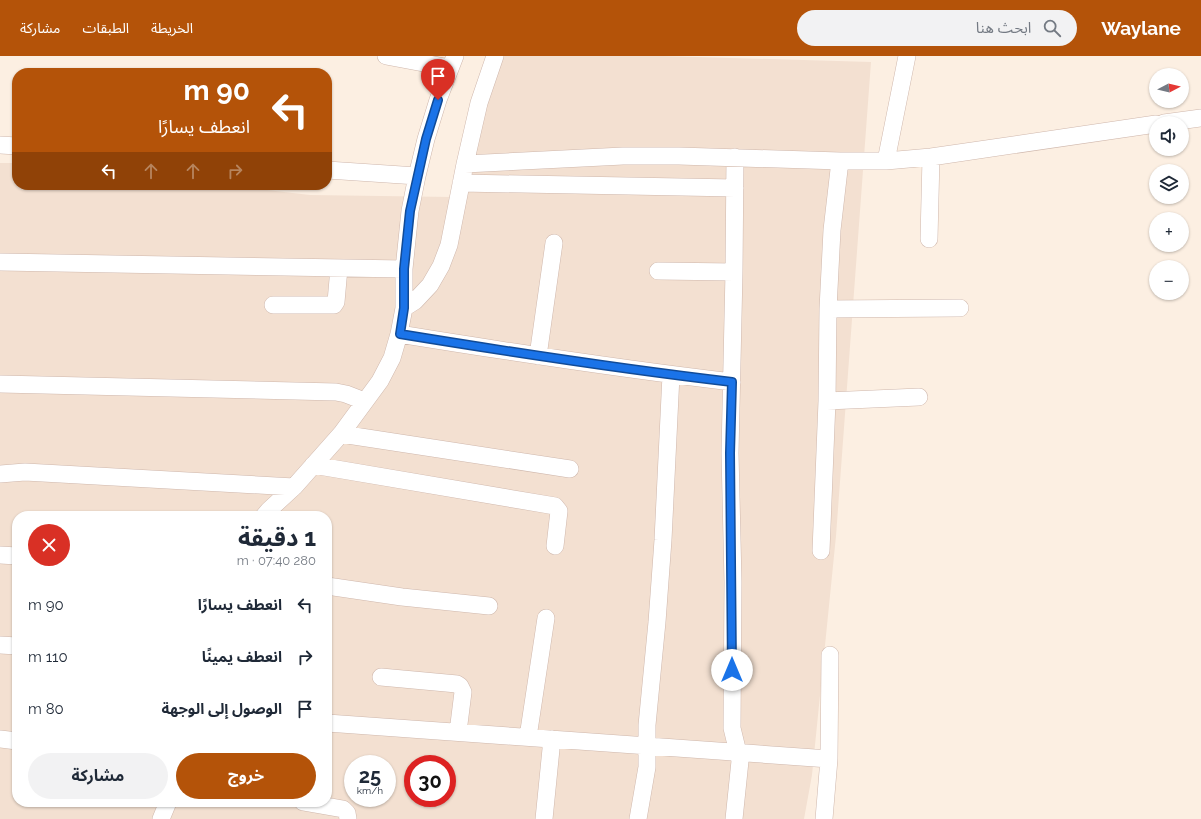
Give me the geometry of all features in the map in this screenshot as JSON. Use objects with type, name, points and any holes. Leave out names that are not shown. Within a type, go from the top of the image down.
[{"type":"street","points":[[268,511],[294,487],[341,434],[380,381],[392,358],[400,334],[404,308],[404,269],[410,211],[426,139],[452,62],[386,56]]},
{"type":"street","points":[[404,308],[415,301],[430,285],[441,266],[449,245],[464,164],[479,103],[495,56]]},
{"type":"street","points":[[886,161],[907,56]]},
{"type":"street","points":[[1189,120],[1201,118]]},
{"type":"street","points":[[464,164],[623,156],[886,161],[931,157],[1149,125]]},
{"type":"street","points":[[0,145],[12,146]]},
{"type":"street","points":[[734,819],[740,761],[732,728],[733,582],[730,453],[735,157]]},
{"type":"street","points":[[929,239],[931,157]]},
{"type":"street","points":[[821,551],[827,400],[828,309],[832,230],[840,161]]},
{"type":"street","points":[[332,170],[417,176]]},
{"type":"street","points":[[461,183],[735,188]]},
{"type":"street","points":[[538,356],[554,243]]},
{"type":"street","points":[[0,262],[404,269]]},
{"type":"street","points":[[273,305],[334,305],[336,302],[339,268]]},
{"type":"street","points":[[658,271],[734,272]]},
{"type":"street","points":[[828,309],[960,308]]},
{"type":"street","points":[[400,334],[538,356],[732,382]]},
{"type":"street","points":[[638,819],[647,767],[647,725],[664,532],[671,375]]},
{"type":"street","points":[[0,384],[336,392],[364,401]]},
{"type":"street","points":[[827,400],[919,397]]},
{"type":"street","points":[[341,434],[570,469]]},
{"type":"street","points":[[313,466],[555,506],[559,511],[555,546]]},
{"type":"street","points":[[0,474],[25,472],[294,487]]},
{"type":"street","points":[[0,555],[12,556]]},
{"type":"street","points":[[332,587],[402,597],[489,606]]},
{"type":"street","points":[[528,737],[546,618]]},
{"type":"street","points":[[0,645],[12,646]]},
{"type":"street","points":[[824,819],[829,759],[830,654]]},
{"type":"street","points":[[380,677],[457,684],[460,686],[463,692],[458,732]]},
{"type":"street","points":[[332,723],[829,759]]},
{"type":"street","points":[[0,739],[12,740]]},
{"type":"street","points":[[544,819],[552,739]]},
{"type":"street","points":[[161,819],[166,807]]},
{"type":"street","points":[[332,807],[343,809],[347,813],[348,819]]},
{"type":"shaded area","points":[[488,56],[663,56],[871,62],[836,536],[812,775],[804,819],[0,819],[0,163],[12,163],[12,190],[268,190],[310,195],[452,197]]},
{"type":"route","points":[[438,100],[426,139],[410,211],[404,269],[404,308],[400,334],[538,356],[732,382],[730,453],[733,582],[732,670]]}]
